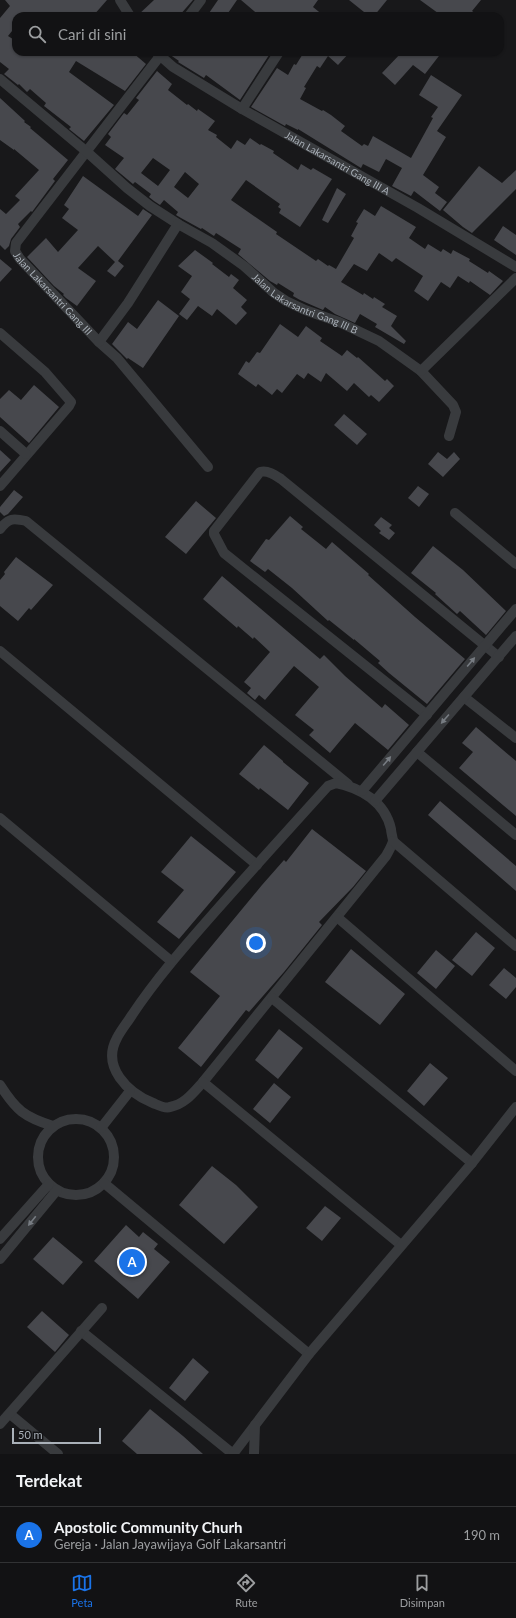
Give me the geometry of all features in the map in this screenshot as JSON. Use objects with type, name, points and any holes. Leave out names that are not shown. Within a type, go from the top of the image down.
[{"type":"street","points":[[120,0],[128,12]]},
{"type":"street","points":[[192,12],[201,0]]},
{"type":"street","name":"Jalan Lakarsantri Gang III","points":[[157,56],[87,152],[16,243],[15,251],[99,342],[117,358],[208,467]]},
{"type":"street","name":"Jalan Lakarsantri Gang III A","points":[[162,56],[173,67],[242,109],[418,208],[516,267]]},
{"type":"street","points":[[242,109],[276,56]]},
{"type":"street","name":"Jalan Lakarsantri Gang III B","points":[[0,79],[150,206],[212,243],[244,266],[274,293],[286,301],[305,310],[339,322],[379,341],[421,371],[453,405],[456,412],[449,436]]},
{"type":"street","points":[[99,342],[128,304],[178,224]]},
{"type":"street","points":[[421,371],[516,278]]},
{"type":"street","points":[[0,333],[45,372],[70,402],[69,406],[26,454],[0,486]]},
{"type":"street","points":[[0,431],[26,454]]},
{"type":"street","points":[[427,714],[224,553],[214,534],[214,531],[260,472],[273,474],[281,480],[499,657]]},
{"type":"street","points":[[455,513],[516,564]]},
{"type":"street","points":[[0,529],[6,522],[15,518],[26,521],[350,786]]},
{"type":"street","points":[[362,791],[516,610]]},
{"type":"street","points":[[375,801],[516,636]]},
{"type":"street","points":[[0,651],[257,865]]},
{"type":"street","points":[[464,697],[516,738]]},
{"type":"street","points":[[417,752],[516,835]]},
{"type":"street","points":[[336,783],[350,786],[362,791],[375,801],[389,820],[393,841],[386,856],[272,998],[184,1103],[169,1108],[149,1102],[130,1091],[121,1081],[113,1064],[113,1047],[116,1039],[145,995],[171,961],[328,786],[336,783]]},
{"type":"street","points":[[0,818],[171,961]]},
{"type":"street","points":[[393,841],[516,946]]},
{"type":"street","points":[[337,917],[516,1071]]},
{"type":"street","points":[[272,998],[472,1163]]},
{"type":"street","points":[[203,1082],[401,1245]]},
{"type":"street","points":[[0,1085],[11,1102],[23,1114],[53,1126]]},
{"type":"street","points":[[101,1128],[130,1091]]},
{"type":"street","points":[[81,1331],[233,1454],[310,1354],[472,1163],[516,1107]]},
{"type":"street","points":[[77,1119],[92,1122],[101,1128],[108,1136],[114,1155],[110,1174],[104,1183],[87,1194],[77,1195],[66,1194],[53,1187],[39,1168],[37,1159],[40,1141],[45,1133],[53,1126],[62,1121],[77,1119]]},
{"type":"street","points":[[104,1183],[310,1354]]},
{"type":"street","points":[[0,1239],[53,1187]]},
{"type":"street","points":[[0,1259],[53,1187]]},
{"type":"street","points":[[0,1424],[102,1308]]},
{"type":"street","points":[[10,1414],[58,1454]]},
{"type":"street","points":[[254,1454],[255,1425]]},
{"type":"building","points":[[5,0],[107,0],[96,12],[12,12],[12,31],[8,36],[12,38],[12,56],[137,56],[146,64],[125,91],[76,61],[69,72],[114,105],[84,141],[69,129],[71,127],[44,106],[46,103],[30,89],[27,92],[19,84],[18,85],[4,74],[9,69],[0,62],[0,18],[10,6]]},
{"type":"building","points":[[154,0],[193,0],[182,12],[141,12]]},
{"type":"building","points":[[218,0],[237,0],[229,12],[210,12]]},
{"type":"building","points":[[241,0],[318,0],[313,7],[319,12],[255,12]]},
{"type":"building","points":[[349,0],[387,0],[377,12],[364,12]]},
{"type":"building","points":[[420,0],[481,0],[472,11],[473,12],[436,12]]},
{"type":"building","points":[[172,56],[268,56],[240,100],[206,75],[204,78],[178,62],[179,61]]},
{"type":"building","points":[[302,56],[328,56],[320,68],[317,66],[304,87],[306,88],[300,99],[331,115],[345,126],[341,131],[362,146],[364,144],[368,146],[373,136],[411,158],[433,118],[431,117],[438,107],[419,95],[431,75],[462,95],[437,131],[446,137],[423,175],[439,187],[435,193],[447,202],[440,211],[414,191],[411,196],[392,186],[402,168],[386,159],[379,172],[363,164],[361,168],[298,129],[286,124],[285,126],[251,107],[277,68],[288,75],[294,64],[296,65]]},
{"type":"building","points":[[328,56],[346,56],[338,65]]},
{"type":"building","points":[[398,56],[439,56],[425,74],[413,65],[395,85],[382,73]]},
{"type":"building","points":[[157,71],[172,84],[168,90],[187,105],[188,104],[197,111],[198,109],[215,121],[208,130],[217,135],[216,137],[231,149],[237,140],[245,145],[250,138],[260,145],[261,144],[274,151],[273,153],[298,170],[301,164],[311,170],[313,168],[332,179],[300,227],[279,213],[281,209],[278,207],[280,204],[246,180],[231,200],[277,232],[276,234],[316,261],[318,259],[328,266],[329,265],[336,269],[354,238],[351,236],[358,223],[356,222],[364,209],[375,216],[381,206],[416,227],[409,238],[425,249],[428,244],[441,252],[443,249],[451,254],[453,250],[470,259],[469,261],[488,273],[489,271],[503,281],[490,295],[470,281],[469,283],[458,276],[450,288],[441,282],[428,301],[414,291],[423,276],[396,258],[392,262],[379,253],[367,271],[354,264],[341,282],[363,295],[364,293],[373,299],[374,297],[385,304],[382,307],[397,316],[391,326],[406,341],[404,344],[375,327],[377,324],[360,314],[355,323],[335,314],[325,307],[323,310],[300,300],[293,296],[294,293],[278,283],[277,285],[270,281],[238,254],[241,249],[216,233],[214,236],[176,215],[178,212],[164,200],[160,205],[149,197],[151,194],[135,182],[133,184],[115,169],[124,158],[105,145],[111,137],[108,134],[124,113],[127,115],[139,100],[136,98]],"holes":[[[153,158],[170,170],[158,186],[141,173]],[[185,172],[199,184],[188,198],[174,187]]]},
{"type":"building","points":[[0,98],[31,127],[30,128],[68,160],[53,179],[55,181],[32,212],[31,211],[18,224],[20,227],[5,250],[0,245],[0,209],[6,214],[20,200],[15,196],[39,170],[14,149],[0,140]]},
{"type":"building","points":[[479,166],[502,183],[516,170],[516,189],[472,233],[443,210]]},
{"type":"building","points":[[83,176],[138,216],[143,209],[152,215],[118,261],[124,266],[115,277],[107,271],[115,262],[98,246],[78,268],[96,281],[77,306],[66,298],[63,295],[64,294],[54,286],[27,257],[46,238],[58,252],[78,230],[62,218],[69,209],[64,205]]},
{"type":"building","points":[[337,188],[346,194],[328,223],[322,220]]},
{"type":"building","points":[[503,226],[516,235],[516,255],[494,240]]},
{"type":"building","points":[[195,250],[229,277],[231,274],[239,280],[233,288],[247,300],[241,307],[247,313],[236,325],[217,309],[212,316],[198,306],[187,320],[179,314],[190,299],[181,292],[192,276],[178,266]]},
{"type":"building","points":[[0,259],[12,269],[0,282]]},
{"type":"building","points":[[158,300],[179,316],[143,368],[128,358],[127,359],[112,344],[128,322],[137,329]]},
{"type":"building","points":[[280,324],[298,337],[306,326],[322,338],[320,341],[342,356],[347,350],[357,358],[358,357],[385,381],[387,379],[394,386],[379,402],[371,395],[369,397],[354,383],[347,391],[326,373],[321,382],[308,373],[304,379],[297,374],[282,393],[277,389],[272,395],[258,384],[256,387],[238,374],[246,361],[249,363],[257,352],[260,353]]},
{"type":"building","points":[[34,385],[59,407],[29,443],[0,417],[0,399],[9,390],[21,400]]},
{"type":"building","points":[[344,414],[367,434],[357,445],[334,425]]},
{"type":"building","points":[[0,450],[11,460],[0,472]]},
{"type":"building","points":[[438,452],[447,459],[454,452],[460,459],[443,477],[428,464]]},
{"type":"building","points":[[418,486],[429,494],[419,507],[408,498]]},
{"type":"building","points":[[14,490],[23,497],[8,514],[4,516],[0,512],[0,507]]},
{"type":"building","points":[[196,501],[216,518],[186,554],[165,537]]},
{"type":"building","points":[[290,516],[303,527],[301,529],[326,549],[332,542],[415,617],[465,659],[427,704],[378,663],[380,661],[354,639],[329,620],[328,621],[292,588],[268,569],[265,572],[250,561],[266,539],[269,540]]},
{"type":"building","points":[[381,517],[392,525],[389,528],[395,533],[389,540],[379,533],[381,531],[374,525]]},
{"type":"building","points":[[433,546],[463,570],[506,611],[486,635],[460,611],[457,614],[435,594],[436,593],[411,573]]},
{"type":"building","points":[[16,557],[53,585],[31,610],[29,608],[18,621],[0,606],[0,580],[5,574],[4,572]]},
{"type":"building","points":[[222,576],[320,659],[324,655],[345,676],[382,708],[385,704],[409,725],[388,750],[355,723],[330,753],[309,735],[314,730],[295,715],[319,687],[294,666],[265,700],[259,695],[255,700],[247,693],[251,688],[244,682],[270,652],[254,637],[253,639],[238,626],[237,628],[203,599]]},
{"type":"building","points":[[476,727],[516,761],[516,816],[459,768],[473,752],[462,743]]},
{"type":"building","points":[[264,745],[309,783],[288,810],[239,774]]},
{"type":"building","points":[[440,801],[516,866],[516,891],[428,815]]},
{"type":"building","points":[[312,829],[366,871],[353,887],[319,922],[322,925],[284,972],[249,1012],[246,1010],[201,1067],[178,1048],[220,996],[190,972],[262,885],[284,860],[286,862]]},
{"type":"building","points":[[191,836],[236,872],[179,939],[157,922],[184,890],[161,872]]},
{"type":"building","points":[[476,932],[495,948],[472,976],[452,960]]},
{"type":"building","points":[[351,949],[405,994],[380,1025],[325,982]]},
{"type":"building","points":[[436,950],[455,966],[436,989],[417,973]]},
{"type":"building","points":[[504,968],[516,978],[516,987],[506,999],[489,985]]},
{"type":"building","points":[[279,1029],[303,1048],[278,1079],[255,1060]]},
{"type":"building","points":[[430,1063],[448,1078],[424,1106],[407,1091]]},
{"type":"building","points":[[274,1083],[291,1097],[270,1123],[253,1109]]},
{"type":"building","points":[[212,1166],[236,1185],[258,1207],[224,1244],[179,1205]]},
{"type":"building","points":[[325,1206],[341,1218],[322,1241],[306,1228]]},
{"type":"building","points":[[126,1225],[139,1237],[143,1232],[158,1244],[154,1249],[170,1262],[138,1299],[94,1261]]},
{"type":"building","points":[[53,1237],[83,1262],[63,1285],[33,1259]]},
{"type":"building","points":[[42,1311],[69,1335],[55,1352],[27,1327]]},
{"type":"building","points":[[193,1358],[209,1372],[185,1401],[169,1388]]},
{"type":"building","points":[[150,1409],[203,1454],[137,1454],[122,1441]]},
{"type":"place","name":"Apostolic Community Churh","points":[[132,1262]]}]
